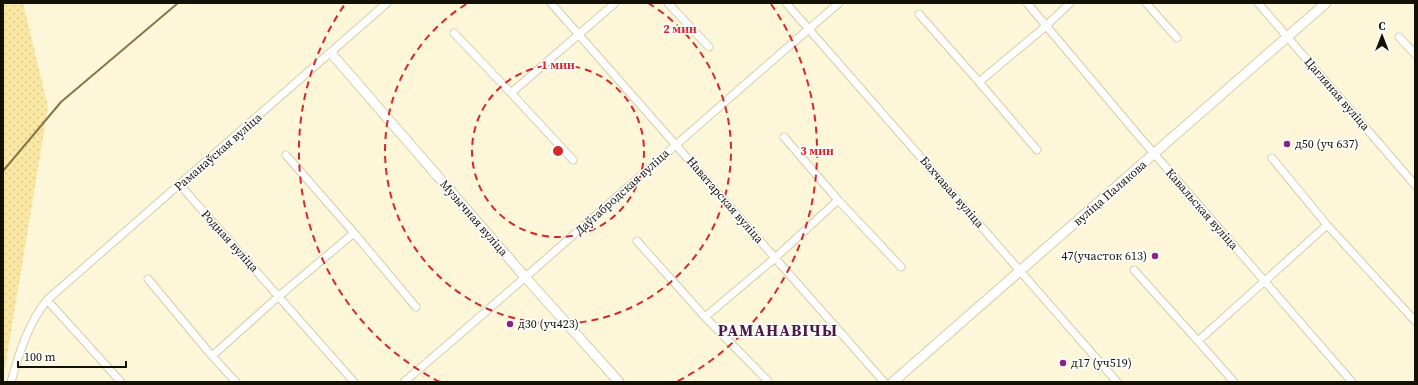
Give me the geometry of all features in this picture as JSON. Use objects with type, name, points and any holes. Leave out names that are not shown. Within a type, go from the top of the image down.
[{"type":"street","name":"Раманаўская вуліца","points":[[11,382],[18,354],[36,314],[46,300],[180,185],[387,3]]},
{"type":"street","name":"Наватарская вуліца","points":[[551,3],[578,36],[884,382]]},
{"type":"street","points":[[510,93],[615,3]]},
{"type":"street","points":[[668,3],[709,47]]},
{"type":"street","name":"Бахчавая вуліца","points":[[786,3],[1021,270],[1117,382]]},
{"type":"street","name":"Даўгабродская вуліца","points":[[404,382],[526,278],[675,144],[840,3]]},
{"type":"street","name":"Кавальская вуліца","points":[[1027,3],[1352,382]]},
{"type":"street","points":[[979,82],[1046,26],[1070,3]]},
{"type":"street","points":[[1146,3],[1177,38]]},
{"type":"street","name":"Цагляная вуліца","points":[[1258,3],[1415,185]]},
{"type":"street","name":"вуліца Палякова","points":[[894,382],[1326,3]]},
{"type":"street","points":[[919,14],[1037,150]]},
{"type":"street","points":[[454,33],[573,160]]},
{"type":"street","points":[[1399,37],[1415,54]]},
{"type":"street","name":"Музычная вуліца","points":[[331,53],[526,278],[619,382]]},
{"type":"street","points":[[784,136],[838,200],[901,267]]},
{"type":"street","points":[[286,155],[416,307]]},
{"type":"street","points":[[1272,158],[1327,225],[1415,320]]},
{"type":"street","name":"Родная вуліца","points":[[180,185],[354,382]]},
{"type":"street","points":[[706,317],[775,258],[838,200]]},
{"type":"street","points":[[1198,341],[1327,225]]},
{"type":"street","points":[[212,356],[279,296],[354,233]]},
{"type":"street","points":[[637,241],[706,317],[767,380]]},
{"type":"street","points":[[1134,270],[1234,382]]},
{"type":"street","points":[[148,279],[212,356],[236,382]]},
{"type":"street","points":[[46,300],[121,382]]},
{"type":"shaded area","points":[[3,3],[23,3],[48,107],[3,380]]},
{"type":"waterway","points":[[3,171],[61,102],[178,3]]},
{"type":"place","name":"д50 (уч 637)","points":[[1287,144]]},
{"type":"place","name":"47(участок 613)","points":[[1155,256]]},
{"type":"place","name":"д30 (уч423)","points":[[510,324]]},
{"type":"place","name":"д17 (уч519)","points":[[1063,363]]},
{"type":"district","name":"РАМАНАВІЧЫ","points":[[778,330]]}]
